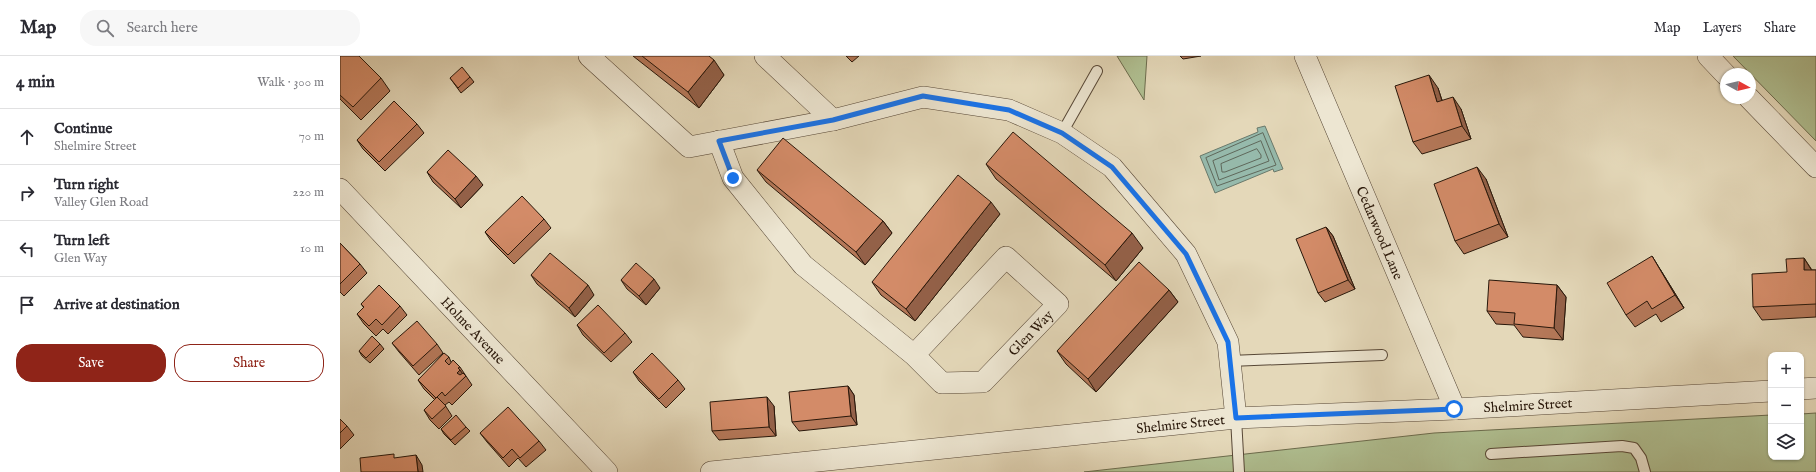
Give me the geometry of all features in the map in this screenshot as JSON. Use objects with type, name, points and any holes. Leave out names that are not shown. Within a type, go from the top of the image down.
[{"type":"street","points":[[588,56],[689,147],[833,120],[923,96],[1009,110],[1062,133],[1112,167],[1186,254],[1228,342],[1236,418]]},
{"type":"street","points":[[765,56],[833,120]]},
{"type":"street","name":"Cedarwood Lane","points":[[1305,56],[1454,409]]},
{"type":"street","points":[[1708,56],[1720,69]]},
{"type":"street","points":[[1755,104],[1816,167]]},
{"type":"street","name":"Glen Way","points":[[719,141],[733,178],[803,265],[914,355],[942,383],[983,382],[1058,304],[1006,257],[914,355]]},
{"type":"street","name":"Holme Avenue","points":[[340,189],[607,472]]},
{"type":"street","points":[[1804,389],[1816,388]]},
{"type":"street","name":"Shelmire Street","points":[[711,472],[1236,418],[1454,409],[1768,391]]},
{"type":"lane","points":[[1062,133],[1097,71]]},
{"type":"lane","points":[[1230,361],[1382,355]]},
{"type":"lane","points":[[1236,418],[1239,472]]},
{"type":"lane","points":[[1491,454],[1622,446],[1634,448],[1641,458],[1645,472]]},
{"type":"shaded area","points":[[1117,56],[1147,56],[1144,100]]},
{"type":"shaded area","points":[[1733,56],[1816,56],[1816,141],[1756,80],[1756,68],[1745,68]]},
{"type":"shaded area","points":[[1816,413],[1816,472],[1084,472],[1434,433],[1768,415],[1768,460],[1804,460],[1804,414]]},
{"type":"water","points":[[1265,126],[1283,169],[1274,172],[1273,169],[1215,193],[1200,156],[1258,132],[1257,128]]},
{"type":"building","points":[[340,56],[359,56],[381,78],[353,107],[340,95]]},
{"type":"building","points":[[642,56],[709,56],[714,60],[688,92]]},
{"type":"building","points":[[462,67],[470,77],[458,88],[450,78]]},
{"type":"building","points":[[1429,75],[1437,102],[1453,97],[1462,126],[1413,142],[1395,86]]},
{"type":"building","points":[[394,101],[417,124],[379,162],[357,140]]},
{"type":"building","points":[[1013,132],[1132,233],[1105,265],[986,164]]},
{"type":"building","points":[[783,138],[883,221],[856,252],[757,170]]},
{"type":"building","points":[[448,150],[476,176],[455,199],[427,172]]},
{"type":"building","points":[[1477,167],[1499,224],[1455,241],[1434,184]]},
{"type":"building","points":[[958,175],[991,202],[906,309],[872,282]]},
{"type":"building","points":[[522,196],[544,219],[508,255],[485,232]]},
{"type":"building","points":[[1326,227],[1348,280],[1318,293],[1296,239]]},
{"type":"building","points":[[340,243],[360,264],[340,284]]},
{"type":"building","points":[[550,253],[588,285],[569,308],[531,275]]},
{"type":"building","points":[[1652,256],[1675,295],[1652,309],[1647,301],[1626,315],[1607,283]]},
{"type":"building","points":[[1804,258],[1804,270],[1816,270],[1816,304],[1753,307],[1752,274],[1787,272],[1786,259]]},
{"type":"building","points":[[1139,262],[1169,290],[1088,379],[1057,351]]},
{"type":"building","points":[[636,263],[654,279],[639,296],[621,280]]},
{"type":"building","points":[[1489,280],[1557,285],[1554,328],[1514,324],[1515,313],[1487,311]]},
{"type":"building","points":[[379,285],[400,306],[382,325],[376,319],[369,326],[357,314],[364,307],[361,304]]},
{"type":"building","points":[[598,305],[625,333],[604,353],[577,325]]},
{"type":"building","points":[[417,321],[437,344],[413,366],[392,343]]},
{"type":"building","points":[[372,336],[380,344],[366,358],[359,351]]},
{"type":"building","points":[[444,353],[449,357],[445,361],[449,365],[453,360],[460,367],[458,368],[460,370],[457,373],[460,375],[463,373],[466,376],[445,396],[442,392],[436,398],[418,380]]},
{"type":"building","points":[[652,353],[678,380],[659,399],[633,372]]},
{"type":"building","points":[[848,386],[851,416],[792,422],[789,392]]},
{"type":"building","points":[[437,397],[446,406],[432,419],[424,410]]},
{"type":"building","points":[[767,397],[769,427],[712,431],[710,402]]},
{"type":"building","points":[[508,407],[539,441],[520,458],[512,449],[503,458],[480,433]]},
{"type":"building","points":[[456,415],[466,427],[451,440],[441,429]]},
{"type":"building","points":[[340,419],[347,426],[340,433]]},
{"type":"building","points":[[394,454],[394,458],[416,455],[418,472],[361,472],[360,458]]},
{"type":"route","points":[[733,178],[719,141],[833,120],[923,96],[1009,110],[1062,133],[1112,167],[1186,254],[1228,342],[1236,418],[1454,409]]}]
